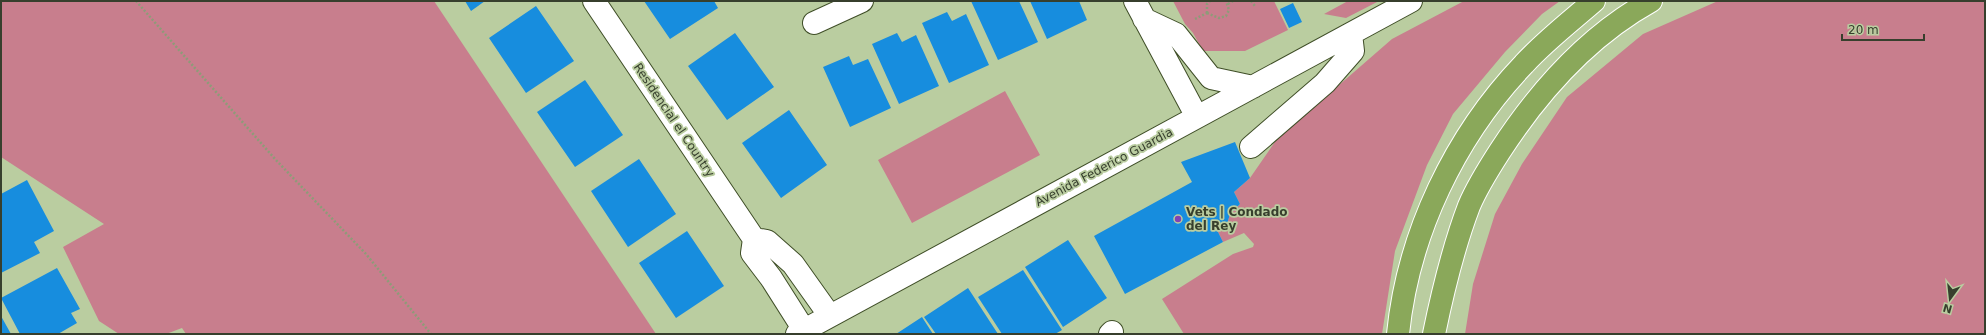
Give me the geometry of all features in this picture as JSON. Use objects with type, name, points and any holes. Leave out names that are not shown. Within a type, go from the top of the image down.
[{"type":"highway","points":[[1398,334],[1400,310],[1421,233],[1439,186],[1462,144],[1489,105],[1524,64],[1594,1]]},
{"type":"highway","points":[[1434,334],[1447,272],[1470,205],[1491,165],[1513,130],[1547,87],[1592,42],[1631,12],[1651,1]]},
{"type":"street","name":"Residencial el Country","points":[[594,1],[754,239],[752,253],[771,278],[801,332]]},
{"type":"street","points":[[814,23],[862,1]]},
{"type":"street","name":"Avenida Federico Guardia","points":[[801,332],[1411,1]]},
{"type":"street","points":[[1139,10],[1197,117]]},
{"type":"street","points":[[1139,10],[1176,34],[1211,78],[1253,86]]},
{"type":"street","points":[[1251,146],[1329,78],[1353,51],[1351,34]]},
{"type":"street","points":[[754,239],[767,241],[793,264],[830,316]]},
{"type":"path","points":[[136,1],[275,159],[366,254],[431,334]]},
{"type":"path","points":[[1210,1],[1207,4],[1207,13],[1219,18],[1226,16],[1229,10],[1227,2],[1233,1]]},
{"type":"path","points":[[1252,1],[1255,6]]},
{"type":"shaded area","points":[[1,1],[434,1],[656,334],[186,334],[182,328],[166,334],[119,334],[99,321],[63,247],[104,224],[1,157]]},
{"type":"shaded area","points":[[1173,1],[1274,1],[1288,30],[1245,51],[1203,51],[1193,33],[1185,24]]},
{"type":"shaded area","points":[[1348,1],[1379,1],[1346,18],[1324,14]]},
{"type":"shaded area","points":[[1464,1],[1560,1],[1542,14],[1505,52],[1453,114],[1427,165],[1395,251],[1382,334],[1184,334],[1162,299],[1233,254],[1253,247],[1254,244],[1244,233],[1223,242],[1217,230],[1227,224],[1230,214],[1240,204],[1234,192],[1250,178],[1277,139],[1392,39]]},
{"type":"shaded area","points":[[1718,1],[1985,1],[1985,334],[1465,334],[1473,284],[1495,214],[1522,164],[1567,97],[1643,34]]},
{"type":"shaded area","points":[[1005,91],[1040,155],[912,223],[878,160]]},
{"type":"building","points":[[465,1],[485,1],[471,11]]},
{"type":"building","points":[[644,1],[714,1],[718,8],[670,39]]},
{"type":"building","points":[[971,1],[1019,1],[1038,42],[998,60]]},
{"type":"building","points":[[1030,1],[1079,1],[1087,20],[1047,39]]},
{"type":"building","points":[[1293,3],[1302,22],[1289,28],[1280,9]]},
{"type":"building","points":[[536,6],[574,61],[526,93],[489,38]]},
{"type":"building","points":[[947,12],[952,21],[966,14],[989,65],[949,83],[922,23]]},
{"type":"building","points":[[735,33],[774,87],[727,120],[688,66]]},
{"type":"building","points":[[897,33],[902,42],[916,35],[939,86],[899,104],[872,44]]},
{"type":"building","points":[[849,56],[853,65],[868,59],[891,108],[850,127],[823,67]]},
{"type":"building","points":[[585,80],[623,135],[575,167],[537,112]]},
{"type":"building","points":[[789,110],[827,165],[781,198],[742,143]]},
{"type":"building","name":"Vets | Condado del Rey","points":[[1235,142],[1250,178],[1234,192],[1240,204],[1230,214],[1227,224],[1217,230],[1223,242],[1125,294],[1094,236],[1192,182],[1181,162]]},
{"type":"building","points":[[639,159],[676,214],[628,247],[591,191]]},
{"type":"building","points":[[27,180],[54,231],[34,242],[40,253],[1,273],[1,194]]},
{"type":"building","points":[[687,231],[724,286],[676,318],[639,263]]},
{"type":"building","points":[[1068,240],[1107,298],[1063,327],[1025,267]]},
{"type":"building","points":[[57,268],[80,309],[71,313],[77,323],[58,334],[20,334],[1,298]]},
{"type":"building","points":[[1023,270],[1062,330],[1055,334],[1002,334],[978,297]]},
{"type":"building","points":[[968,288],[998,334],[936,334],[924,317]]},
{"type":"building","points":[[1,316],[11,334],[1,334]]},
{"type":"building","points":[[922,317],[933,334],[896,334]]},
{"type":"place","name":"Vets | Condado del Rey","points":[[1178,219]]}]
